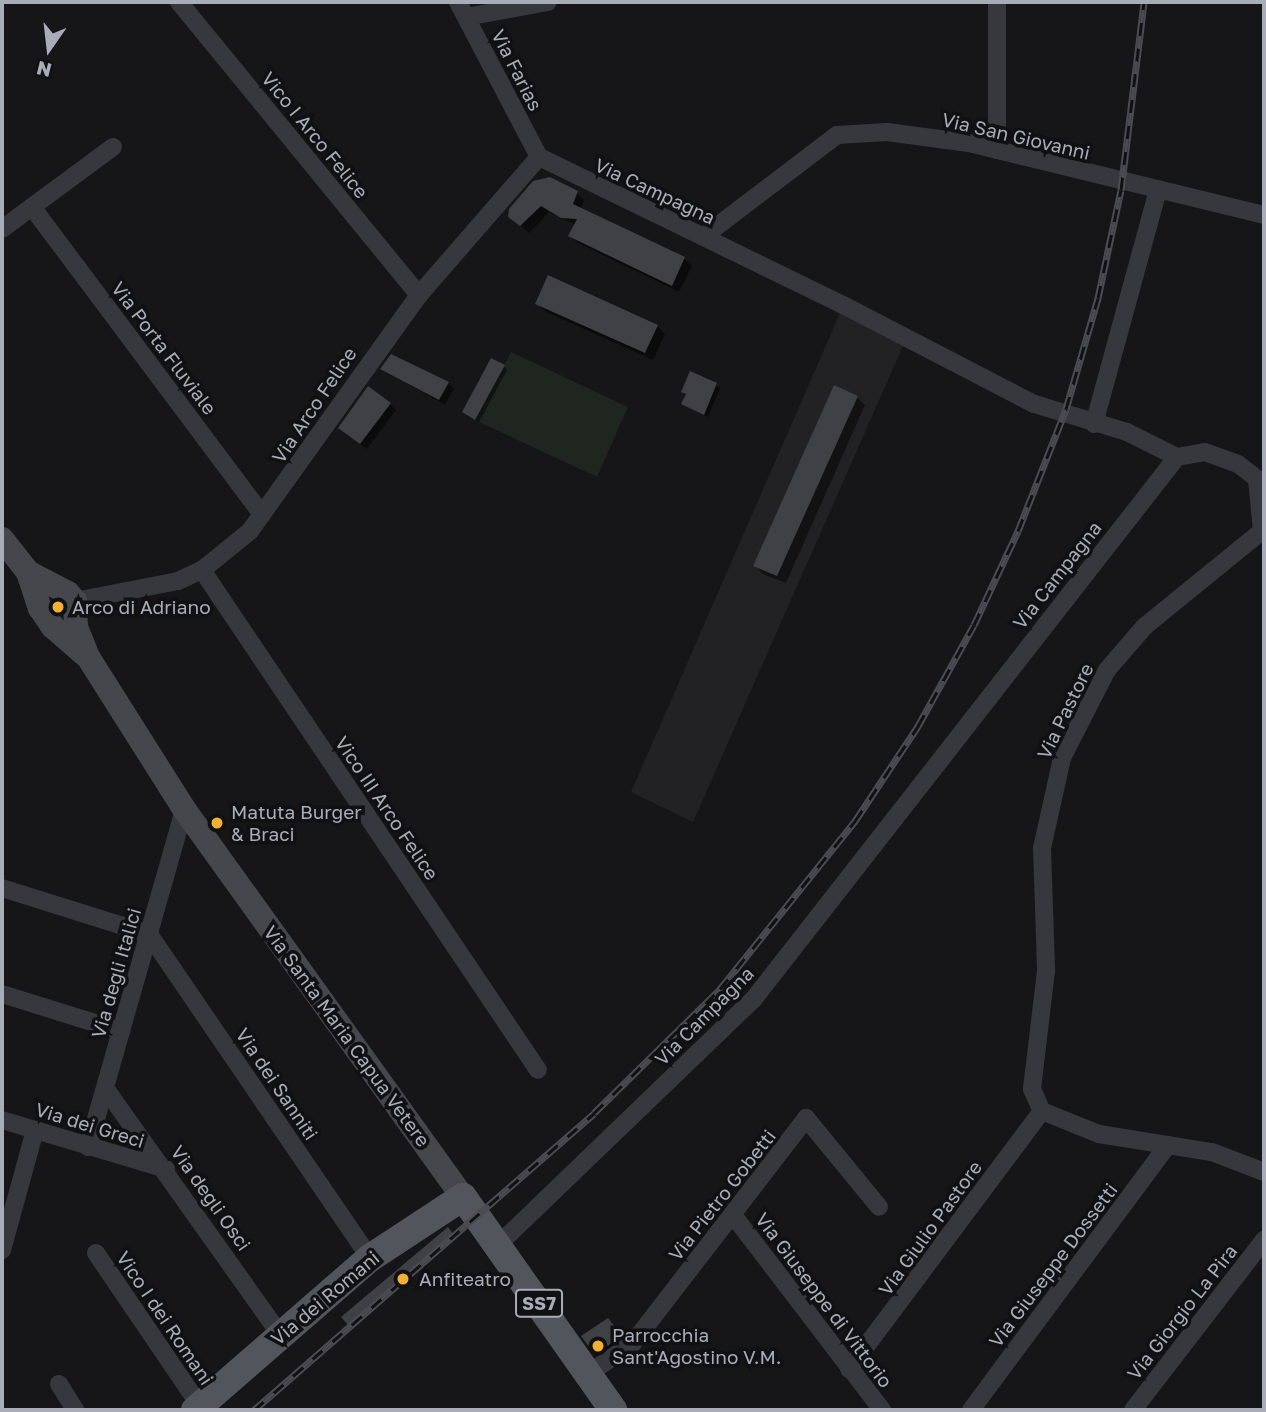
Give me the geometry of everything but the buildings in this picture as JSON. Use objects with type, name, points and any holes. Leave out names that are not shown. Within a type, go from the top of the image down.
[{"type":"main road","name":"SS7","points":[[2,539],[28,572],[40,608],[53,627],[88,657]]},
{"type":"main road","name":"SS7","points":[[28,572],[68,593],[75,601],[76,627],[88,657]]},
{"type":"main road","name":"Via Santa Maria Capua Vetere","points":[[88,657],[184,809],[498,1245],[612,1410]]},
{"type":"main road","name":"Via dei Romani","points":[[197,1408],[370,1258],[463,1197]]},
{"type":"street","name":"Vico I Arco Felice","points":[[179,2],[419,295]]},
{"type":"street","points":[[462,9],[548,2]]},
{"type":"street","points":[[997,2],[997,150]]},
{"type":"street","name":"Via Farias","points":[[462,9],[539,157]]},
{"type":"street","name":"Via San Giovanni","points":[[704,236],[837,135],[887,132],[997,150],[1264,215]]},
{"type":"street","points":[[2,229],[113,147]]},
{"type":"street","name":"Via Arco Felice","points":[[75,601],[178,581],[202,570],[250,531],[419,295],[539,157]]},
{"type":"street","name":"Via Campagna","points":[[498,1245],[753,1000],[1178,457],[1158,444],[1034,404],[704,236],[539,157]]},
{"type":"street","points":[[1094,424],[1158,191]]},
{"type":"street","name":"Via Porta Fluviale","points":[[32,207],[262,515]]},
{"type":"street","name":"Via Pastore","points":[[1042,1111],[1035,1102],[1031,1070],[1046,971],[1042,848],[1062,758],[1114,662],[1145,626],[1262,531],[1256,479],[1238,464],[1205,452],[1178,457]]},
{"type":"street","name":"Vico III Arco Felice","points":[[202,570],[538,1070]]},
{"type":"street","name":"Via degli Italici","points":[[88,1147],[184,809]]},
{"type":"street","points":[[2,888],[149,933]]},
{"type":"street","name":"Via dei Sanniti","points":[[149,933],[370,1258]]},
{"type":"street","points":[[2,995],[121,1031]]},
{"type":"street","name":"Via degli Osci","points":[[105,1088],[166,1169],[280,1334]]},
{"type":"street","points":[[1042,1111],[1099,1134],[1212,1152],[1264,1172]]},
{"type":"street","name":"Via Giulio Pastore","points":[[849,1369],[1042,1111]]},
{"type":"street","name":"Via Pietro Gobetti","points":[[588,1374],[633,1343],[806,1118],[879,1207]]},
{"type":"street","name":"Via dei Greci","points":[[2,1120],[166,1169]]},
{"type":"street","points":[[2,1250],[5,1226],[35,1130]]},
{"type":"street","name":"Via Giuseppe Dossetti","points":[[971,1410],[1168,1145]]},
{"type":"street","name":"Via Giuseppe di Vittorio","points":[[733,1215],[882,1410]]},
{"type":"street","name":"Via Giorgio La Pira","points":[[1133,1410],[1264,1240]]},
{"type":"street","name":"Vico I dei Romani","points":[[96,1253],[197,1408]]},
{"type":"street","points":[[59,1384],[75,1410]]},
{"type":"path","points":[[351,1315],[434,1243]]},
{"type":"path","points":[[400,1265],[403,1269]]},
{"type":"shaded area","points":[[840,313],[903,346],[693,822],[631,792]]},
{"type":"shaded area","points":[[511,352],[628,407],[597,477],[475,420]]},
{"type":"railway","points":[[254,1410],[594,1113],[720,989],[855,821],[918,726],[974,625],[1018,531],[1066,409],[1098,298],[1121,190],[1144,2]]},
{"type":"place","name":"Arco di Adriano","points":[[58,607]]},
{"type":"place","name":"Matuta Burger & Braci","points":[[217,823]]},
{"type":"place","name":"Anfiteatro","points":[[403,1279]]},
{"type":"place","name":"Parrocchia Sant'Agostino V.M.","points":[[598,1346]]}]
